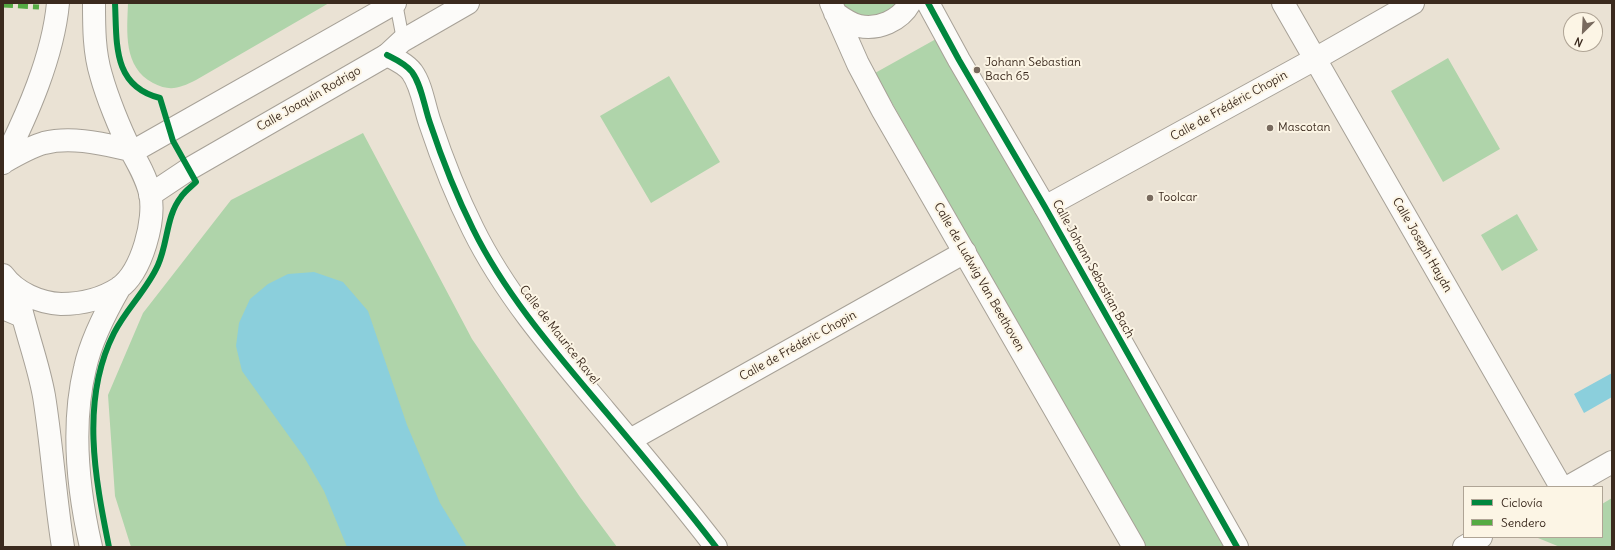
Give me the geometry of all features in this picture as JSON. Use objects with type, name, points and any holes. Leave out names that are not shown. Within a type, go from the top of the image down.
[{"type":"street","points":[[3,162],[23,118],[42,70],[52,39],[58,3]]},
{"type":"street","points":[[91,547],[81,491],[77,440],[80,393],[85,368],[93,342],[106,311],[120,287],[135,268],[145,245],[150,221],[150,195],[143,173],[131,151],[101,76],[95,46],[94,3]]},
{"type":"street","points":[[3,162],[42,144],[61,140],[79,141],[131,151],[395,3]]},
{"type":"street","name":"Calle Joaquín Rodrigo","points":[[150,195],[195,165],[468,3]]},
{"type":"street","points":[[833,8],[847,21],[853,24],[873,27],[894,20],[910,3]]},
{"type":"street","name":"Calle Johann Sebastian Bach","points":[[928,3],[959,60],[1045,207],[1238,547]]},
{"type":"street","name":"Calle Joseph Haydn","points":[[1283,3],[1560,486]]},
{"type":"street","name":"Calle de Frédéric Chopin","points":[[1045,207],[1315,59],[1413,3]]},
{"type":"street","name":"Calle de Ludwig Van Beethoven","points":[[833,8],[858,64],[883,111],[1134,547]]},
{"type":"street","name":"Calle de Maurice Ravel","points":[[394,48],[403,63],[412,71],[429,122],[453,184],[473,230],[502,279],[532,323],[676,494],[716,547]]},
{"type":"street","name":"Calle de Frédéric Chopin","points":[[630,440],[965,252]]},
{"type":"street","points":[[9,287],[42,301],[56,304],[70,304],[98,298],[120,287]]},
{"type":"street","points":[[9,287],[13,312],[37,363],[44,397],[62,547]]},
{"type":"street","points":[[1570,486],[1612,462]]},
{"type":"street","points":[[1464,547],[1479,538]]},
{"type":"lane","points":[[394,48],[395,3]]},
{"type":"green space","points":[[128,3],[329,3],[196,80],[180,87],[170,88],[153,83],[143,76],[136,68],[129,48],[127,25]]},
{"type":"green space","points":[[839,3],[901,3],[883,18],[854,15]]},
{"type":"green space","points":[[936,39],[1226,547],[1144,547],[875,73]]},
{"type":"green space","points":[[1448,58],[1500,149],[1443,182],[1391,91]]},
{"type":"green space","points":[[669,76],[720,162],[651,203],[600,116]]},
{"type":"green space","points":[[363,133],[472,339],[580,497],[617,547],[131,547],[115,496],[108,395],[143,313],[231,200]]},
{"type":"green space","points":[[1517,214],[1538,250],[1502,271],[1481,235]]},
{"type":"green space","points":[[1612,498],[1612,547],[1560,547],[1538,538],[1603,538],[1603,503]]},
{"type":"water","points":[[314,272],[343,282],[368,311],[407,425],[440,503],[467,547],[347,547],[324,491],[304,457],[242,371],[236,346],[239,323],[250,299],[268,284],[288,274]]},
{"type":"water","points":[[1612,373],[1612,397],[1584,413],[1574,394]]},
{"type":"marked path","points":[[3,5],[39,7]]},
{"type":"cycle path","points":[[109,547],[95,467],[94,439],[94,412],[97,385],[103,359],[119,324],[148,283],[158,265],[164,248],[172,213],[176,204],[184,193],[196,182],[173,141],[160,98],[144,92],[133,84],[125,73],[120,61],[117,47],[115,3]]},
{"type":"cycle path","points":[[928,3],[1237,547]]},
{"type":"cycle path","points":[[387,55],[400,62],[412,72],[421,90],[428,117],[455,190],[486,254],[501,278],[533,324],[689,512],[716,547]]},
{"type":"place","name":"Johann Sebastian Bach 65","points":[[977,70]]},
{"type":"place","name":"Mascotan","points":[[1270,128]]},
{"type":"place","name":"Toolcar","points":[[1150,198]]}]
